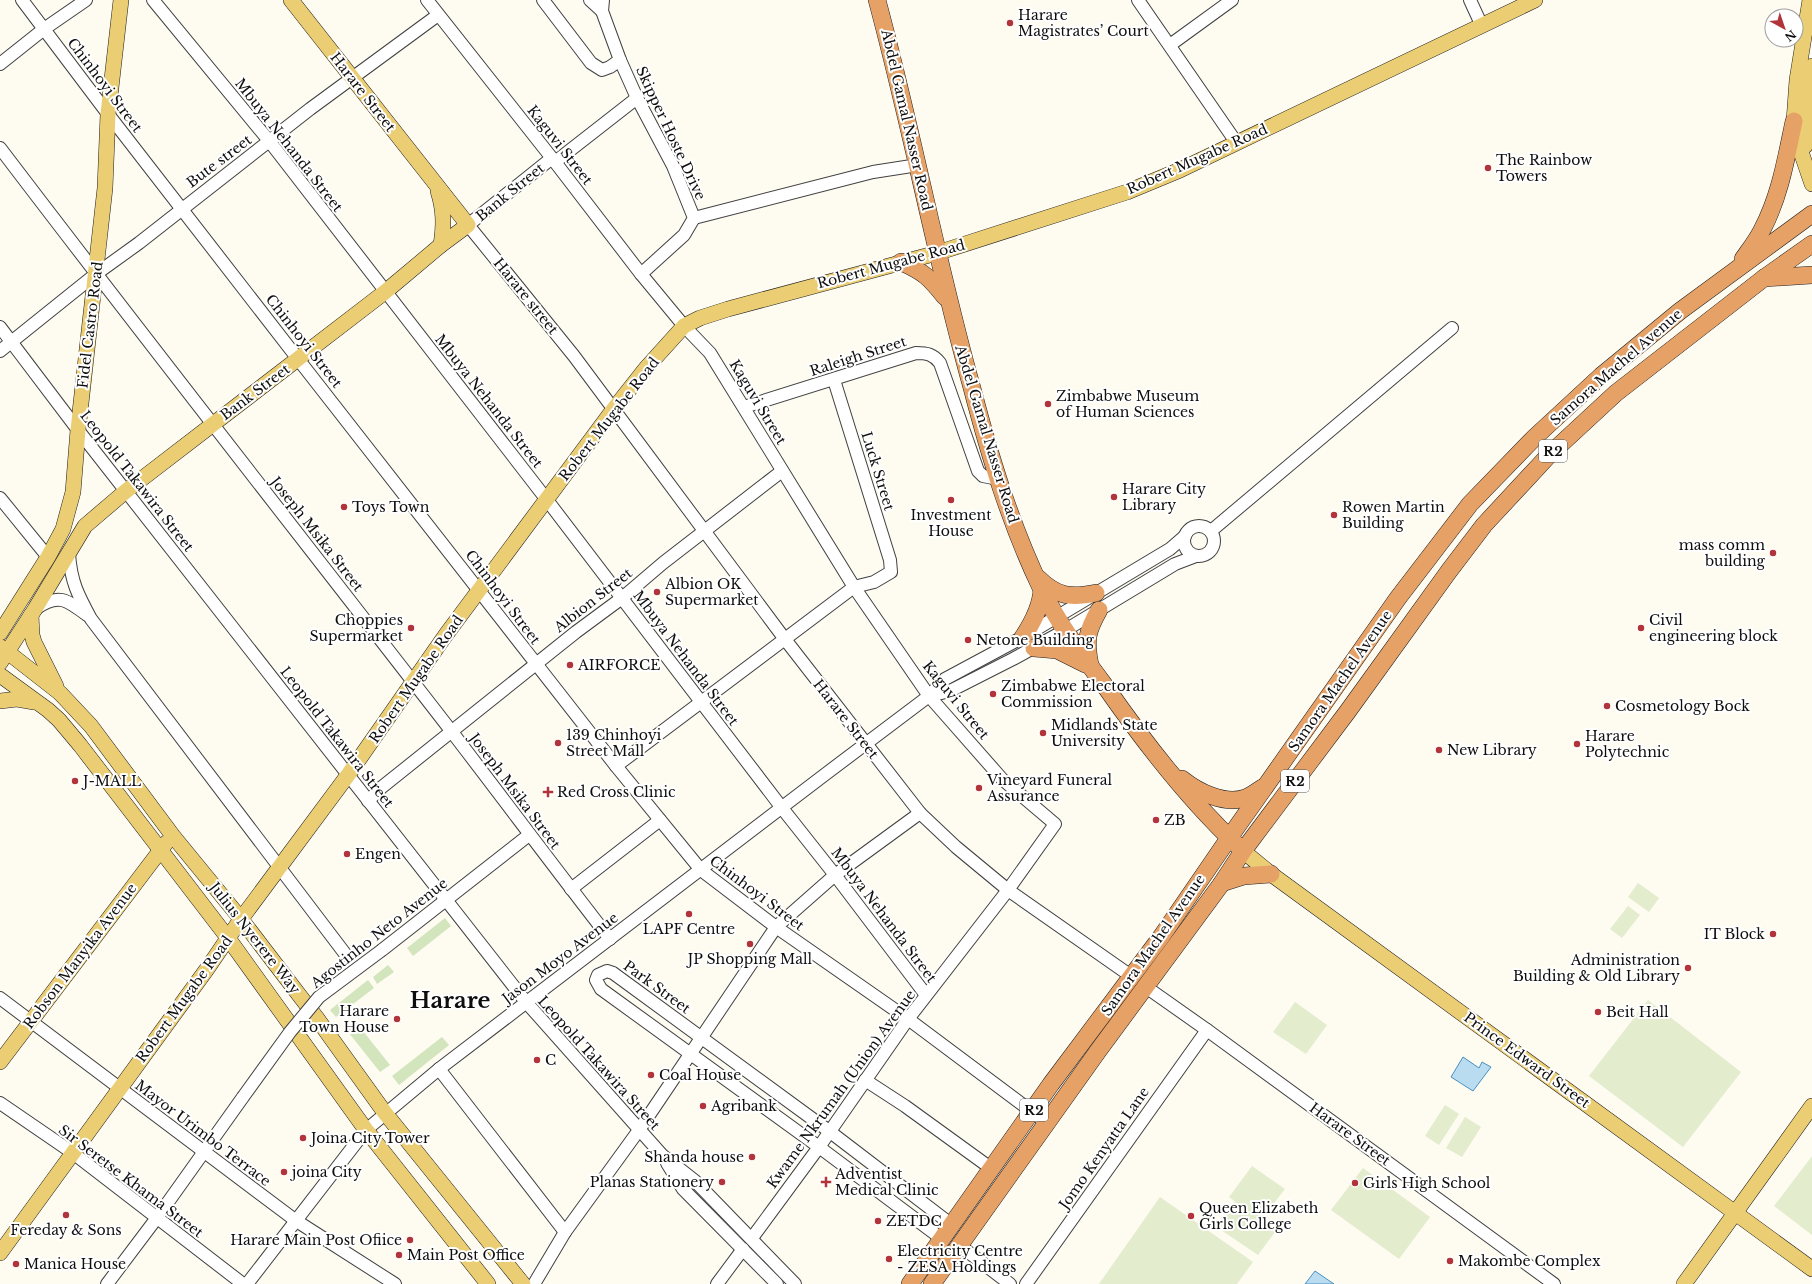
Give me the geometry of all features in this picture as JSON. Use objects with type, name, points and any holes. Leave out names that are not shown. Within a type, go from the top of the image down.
[{"type":"highway","name":"Abdel Gamal Nasser Road","points":[[878,0],[918,165],[948,300],[998,478],[1018,536],[1060,624],[1136,730],[1200,808],[1242,851]]},
{"type":"highway","points":[[1736,269],[1761,232],[1779,190],[1787,159],[1794,121]]},
{"type":"highway","name":"Samora Machel Avenue","points":[[910,1284],[1032,1112],[1161,937],[1265,786],[1398,598],[1470,504],[1535,437],[1601,376],[1680,311],[1812,214]]},
{"type":"highway","name":"Samora Machel Avenue","points":[[932,1284],[1222,883],[1242,851],[1343,717],[1449,571],[1489,520],[1549,455],[1616,393],[1764,278],[1812,244]]},
{"type":"highway","points":[[901,262],[921,271],[928,276],[948,300]]},
{"type":"highway","points":[[1764,278],[1812,274]]},
{"type":"highway","points":[[1039,582],[1059,594],[1077,597],[1096,593]]},
{"type":"highway","points":[[1039,582],[1041,601],[1028,643],[1069,654],[1091,667]]},
{"type":"highway","points":[[1091,667],[1086,645],[1090,625],[1099,610]]},
{"type":"highway","points":[[1168,768],[1191,787],[1224,800],[1245,798],[1265,786]]},
{"type":"highway","points":[[1222,883],[1244,876],[1271,874]]},
{"type":"main road","name":"Fidel Castro Road","points":[[2,627],[48,557],[63,529],[73,492],[78,430],[105,188],[108,114],[121,0]]},
{"type":"main road","name":"Harare Street","points":[[291,0],[435,183]]},
{"type":"main road","name":"Robert Mugabe Road","points":[[0,1253],[241,919],[348,775],[445,636],[613,410],[647,367],[684,326],[700,318],[728,309],[937,253],[1126,192],[1180,170],[1481,24],[1535,0]]},
{"type":"main road","points":[[1810,1],[1797,80],[1794,121],[1797,140],[1812,184]]},
{"type":"main road","points":[[1803,157],[1805,142],[1805,108],[1812,66]]},
{"type":"main road","points":[[435,183],[443,206],[444,225],[441,245]]},
{"type":"main road","name":"Harare street","points":[[435,183],[468,225]]},
{"type":"main road","name":"Bank Street","points":[[3,654],[33,612],[85,526],[126,491],[385,292],[441,245],[468,225]]},
{"type":"main road","points":[[33,612],[32,635],[34,642],[60,692]]},
{"type":"main road","name":"Julius Nyerere Way","points":[[3,654],[60,692],[90,726],[173,836],[241,919],[316,1017],[385,1113],[522,1284]]},
{"type":"main road","name":"Julius Nyerere Way","points":[[0,675],[59,720],[80,745],[159,850],[228,938],[366,1130],[488,1284]]},
{"type":"main road","points":[[0,701],[17,699],[35,702]]},
{"type":"main road","name":"Robson Manyika Avenue","points":[[0,1062],[159,850],[173,836]]},
{"type":"main road","name":"Prince Edward Street","points":[[1242,851],[1271,874],[1812,1269]]},
{"type":"main road","points":[[1684,1284],[1812,1106]]},
{"type":"street","name":"Chinhoyi Street","points":[[22,0],[108,114],[480,590],[536,664],[616,766],[701,870],[776,927],[908,1019],[1047,1123]]},
{"type":"street","points":[[0,64],[44,29],[86,0]]},
{"type":"street","name":"Mbuya Nehanda Street","points":[[153,0],[270,142],[547,500],[926,995]]},
{"type":"street","name":"Kaguvi Street","points":[[427,0],[554,160],[641,274],[684,326],[710,353],[854,587],[930,696],[1002,778],[1055,824]]},
{"type":"street","points":[[543,0],[596,67],[602,70],[610,67],[620,60]]},
{"type":"street","name":"Skipper Hoste Drive","points":[[590,0],[602,5],[620,60],[637,98],[673,166],[694,218],[684,235],[641,274]]},
{"type":"street","points":[[1138,0],[1236,142]]},
{"type":"street","points":[[1170,45],[1232,0]]},
{"type":"street","points":[[1470,0],[1481,24]]},
{"type":"street","name":"Bute street","points":[[96,274],[270,142],[351,78],[438,15]]},
{"type":"street","name":"Bank Street","points":[[468,225],[637,98]]},
{"type":"street","name":"Joseph Msika Street","points":[[0,148],[96,274],[452,732],[529,835],[610,939]]},
{"type":"street","points":[[694,218],[873,172],[918,165]]},
{"type":"street","name":"Harare street","points":[[468,225],[534,305],[613,410]]},
{"type":"street","points":[[0,351],[96,274]]},
{"type":"street","name":"Leopold Takawira Street","points":[[0,327],[78,430],[526,1002],[662,1155],[695,1181],[795,1284]]},
{"type":"street","points":[[1210,532],[1452,328]]},
{"type":"street","name":"Raleigh Street","points":[[744,407],[834,380],[916,352],[929,354],[936,357],[948,382],[978,471],[983,476],[998,478]]},
{"type":"street","name":"Luck Street","points":[[834,380],[890,560],[891,572],[874,582],[854,587]]},
{"type":"street","name":"Harare Street","points":[[613,410],[784,638],[920,813],[956,847],[1008,890],[1131,976]]},
{"type":"street","name":"Albion Street","points":[[368,801],[382,787],[576,632],[622,598],[704,531],[782,471]]},
{"type":"street","points":[[0,498],[48,557]]},
{"type":"street","points":[[1198,526],[1203,527],[1210,532],[1214,540],[1211,549],[1206,554],[1175,564],[1099,610],[1060,624],[1096,593],[1170,549],[1185,536],[1188,531],[1198,526]]},
{"type":"street","points":[[1185,536],[1185,546],[1196,556]]},
{"type":"street","points":[[69,554],[70,574],[73,585],[91,618],[346,954]]},
{"type":"street","points":[[616,766],[702,703],[784,638],[854,587]]},
{"type":"street","points":[[33,612],[54,599],[64,600],[71,603],[91,618]]},
{"type":"street","name":"Jason Moyo Avenue","points":[[247,1284],[366,1130],[439,1069],[930,696],[945,679],[1028,643],[1060,624]]},
{"type":"street","points":[[534,1284],[565,1232],[639,1130],[776,927],[835,875],[920,813]]},
{"type":"street","points":[[571,889],[660,820]]},
{"type":"street","name":"Kwame Nkrumah (Union) Avenue","points":[[752,1238],[908,1019],[1008,890],[1055,824]]},
{"type":"street","name":"Agostinho Neto Avenue","points":[[107,1284],[156,1219],[290,1032],[319,998],[529,835]]},
{"type":"street","points":[[584,959],[598,975],[596,980],[601,989],[819,1146],[942,1239]]},
{"type":"street","name":"Park Street","points":[[598,975],[603,971],[613,973],[701,1039],[829,1131],[952,1225]]},
{"type":"street","name":"Harare Street","points":[[1146,987],[1554,1284]]},
{"type":"street","name":"Mayor Urimbo Terrace","points":[[0,998],[295,1220],[394,1284]]},
{"type":"street","name":"Jomo Kenyatta Lane","points":[[1026,1284],[1207,1030]]},
{"type":"street","points":[[439,1069],[565,1232]]},
{"type":"street","points":[[865,1080],[992,1169]]},
{"type":"street","name":"Sir Seretse Khama Street","points":[[0,1103],[73,1153],[156,1219],[242,1284]]},
{"type":"street","name":"Leopold Takawira Street","points":[[662,1155],[683,1189],[777,1284]]},
{"type":"street","points":[[960,1245],[1010,1284]]},
{"type":"street","points":[[717,1284],[743,1249]]},
{"type":"green space","points":[[1638,883],[1659,898],[1649,912],[1628,897]]},
{"type":"green space","points":[[1628,906],[1640,915],[1622,938],[1610,929]]},
{"type":"green space","points":[[445,918],[451,926],[413,956],[407,948]]},
{"type":"green space","points":[[388,965],[394,972],[377,984],[373,977]]},
{"type":"green space","points":[[368,980],[374,988],[336,1017],[330,1010]]},
{"type":"green space","points":[[1648,1000],[1741,1072],[1683,1147],[1589,1076]]},
{"type":"green space","points":[[1295,1002],[1327,1025],[1306,1054],[1273,1032]]},
{"type":"green space","points":[[355,1021],[390,1065],[380,1072],[345,1028]]},
{"type":"green space","points":[[442,1037],[449,1045],[399,1085],[392,1076]]},
{"type":"green space","points":[[1445,1105],[1459,1114],[1439,1145],[1425,1136]]},
{"type":"green space","points":[[1465,1117],[1481,1127],[1462,1157],[1446,1148]]},
{"type":"green space","points":[[1812,1156],[1812,1235],[1774,1206]]},
{"type":"green space","points":[[1252,1166],[1285,1189],[1260,1221],[1275,1232],[1258,1255],[1215,1226],[1234,1202],[1243,1208],[1229,1197]]},
{"type":"green space","points":[[1363,1168],[1430,1217],[1399,1259],[1331,1210]]},
{"type":"green space","points":[[1160,1197],[1253,1262],[1237,1284],[1099,1284]]},
{"type":"water","points":[[1463,1057],[1479,1068],[1482,1062],[1491,1067],[1473,1091],[1451,1077]]},
{"type":"water","points":[[1315,1271],[1334,1284],[1305,1284]]},
{"type":"place","name":"Harare Magistrates’ Court","points":[[1010,23]]},
{"type":"place","name":"The Rainbow Towers","points":[[1488,168]]},
{"type":"place","name":"Zimbabwe Museum of Human Sciences","points":[[1048,404]]},
{"type":"place","name":"Harare City Library","points":[[1114,497]]},
{"type":"place","name":"Investment House","points":[[951,500]]},
{"type":"place","name":"Toys Town","points":[[344,507]]},
{"type":"place","name":"Rowen Martin Building","points":[[1334,515]]},
{"type":"place","name":"mass comm building","points":[[1773,553]]},
{"type":"place","name":"Albion OK Supermarket","points":[[657,592]]},
{"type":"place","name":"Choppies Supermarket","points":[[411,628]]},
{"type":"place","name":"Civil engineering block","points":[[1641,628]]},
{"type":"place","name":"Netone Building","points":[[968,640]]},
{"type":"place","name":"AIRFORCE","points":[[570,665]]},
{"type":"place","name":"Zimbabwe Electoral Commission","points":[[993,694]]},
{"type":"place","name":"Cosmetology Bock","points":[[1607,706]]},
{"type":"place","name":"Midlands State University","points":[[1043,733]]},
{"type":"place","name":"139 Chinhoyi Street Mall","points":[[558,743]]},
{"type":"place","name":"Harare Polytechnic","points":[[1577,744]]},
{"type":"place","name":"New Library","points":[[1439,750]]},
{"type":"place","name":"J-MALL","points":[[75,781]]},
{"type":"place","name":"Vineyard Funeral Assurance","points":[[979,788]]},
{"type":"place","name":"Red Cross Clinic","points":[[548,792]]},
{"type":"place","name":"ZB","points":[[1156,820]]},
{"type":"place","name":"Engen","points":[[347,854]]},
{"type":"place","name":"LAPF Centre","points":[[689,914]]},
{"type":"place","name":"IT Block","points":[[1773,934]]},
{"type":"place","name":"JP Shopping Mall","points":[[750,944]]},
{"type":"place","name":"Administration Building & Old Library","points":[[1688,968]]},
{"type":"place","name":"Beit Hall","points":[[1598,1012]]},
{"type":"place","name":"Harare Town House","points":[[397,1019]]},
{"type":"place","name":"C","points":[[537,1060]]},
{"type":"place","name":"Coal House","points":[[651,1075]]},
{"type":"place","name":"Agribank","points":[[703,1106]]},
{"type":"place","name":"Joina City Tower","points":[[303,1138]]},
{"type":"place","name":"Shanda house","points":[[752,1157]]},
{"type":"place","name":"joina City","points":[[284,1172]]},
{"type":"place","name":"Planas Stationery","points":[[722,1182]]},
{"type":"place","name":"Adventist Medical Clinic","points":[[826,1182]]},
{"type":"place","name":"Girls High School","points":[[1355,1183]]},
{"type":"place","name":"Fereday & Sons","points":[[66,1215]]},
{"type":"place","name":"Queen Elizabeth Girls College","points":[[1191,1216]]},
{"type":"place","name":"ZETDC","points":[[878,1221]]},
{"type":"place","name":"Harare Main Post Ofiice","points":[[410,1240]]},
{"type":"place","name":"Main Post Office","points":[[399,1255]]},
{"type":"place","name":"Electricity Centre - ZESA Holdings","points":[[889,1259]]},
{"type":"place","name":"Makombe Complex","points":[[1450,1261]]},
{"type":"place","name":"Manica House","points":[[16,1264]]},
{"type":"district","name":"Harare","points":[[450,1000]]}]
